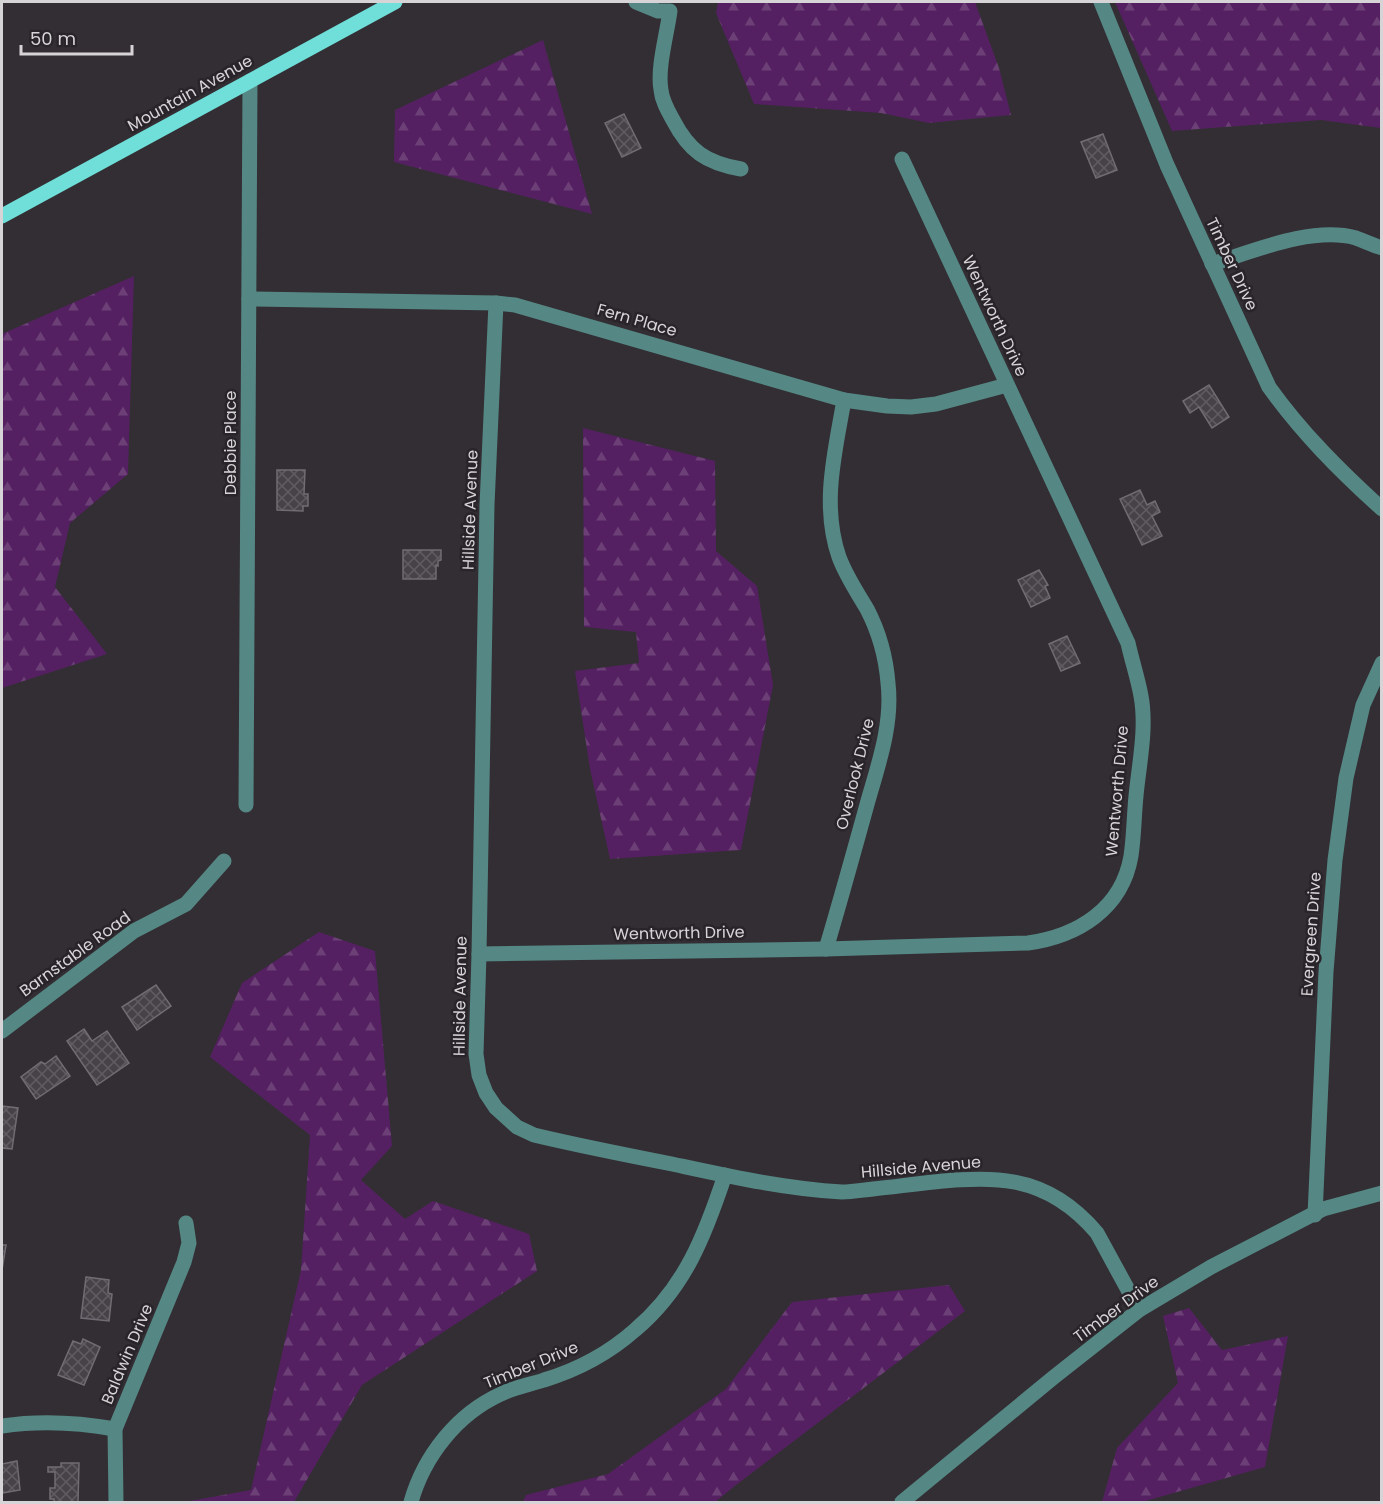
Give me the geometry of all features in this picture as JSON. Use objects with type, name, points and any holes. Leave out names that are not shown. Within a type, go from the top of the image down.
[{"type":"main road","name":"Mountain Avenue","points":[[2,216],[395,2]]},
{"type":"street","points":[[636,2],[658,11],[670,11],[660,88],[663,101],[682,136],[699,154],[724,166],[741,170]]},
{"type":"street","name":"Timber Drive","points":[[1101,2],[1167,165],[1269,387],[1293,419],[1335,466],[1382,509]]},
{"type":"street","name":"Debbie Place","points":[[246,805],[250,81]]},
{"type":"street","name":"Wentworth Drive","points":[[479,954],[826,949],[1028,943],[1050,940],[1071,933],[1091,921],[1114,896],[1128,866],[1142,727],[1142,698],[1128,643],[902,159]]},
{"type":"street","points":[[1212,264],[1275,244],[1319,235],[1355,238],[1382,248]]},
{"type":"street","name":"Fern Place","points":[[249,299],[496,303],[545,312],[844,400],[886,406],[911,407],[936,404],[1007,385]]},
{"type":"street","name":"Hillside Avenue","points":[[496,303],[487,505],[477,1067],[486,1093],[496,1108],[510,1121],[534,1135],[725,1175],[810,1189],[845,1192],[975,1180],[998,1180],[1026,1185],[1053,1196],[1087,1222],[1097,1233],[1140,1310]]},
{"type":"street","name":"Overlook Drive","points":[[826,949],[883,748],[889,706],[889,686],[882,647],[867,610],[846,575],[834,537],[831,518],[830,478],[844,400]]},
{"type":"street","name":"Evergreen Drive","points":[[1315,1215],[1326,972],[1335,860],[1346,778],[1363,705],[1382,663]]},
{"type":"street","name":"Barnstable Road","points":[[2,1031],[134,932],[186,904],[224,861]]},
{"type":"street","name":"Timber Drive","points":[[411,1503],[417,1483],[434,1452],[444,1437],[470,1413],[500,1394],[551,1378],[592,1360],[635,1330],[655,1312],[687,1270],[699,1246],[725,1175]]},
{"type":"street","name":"Timber Drive","points":[[902,1503],[1054,1377],[1140,1310],[1211,1267],[1323,1209],[1382,1193]]},
{"type":"street","name":"Baldwin Drive","points":[[116,1503],[115,1429],[184,1262],[189,1243],[186,1223]]},
{"type":"street","points":[[2,1426],[56,1422],[115,1429]]},
{"type":"green space","points":[[718,2],[975,2],[999,68],[1011,115],[929,123],[881,113],[754,104],[716,13]]},
{"type":"green space","points":[[1115,2],[1381,2],[1381,128],[1321,120],[1172,131]]},
{"type":"green space","points":[[543,40],[592,214],[394,162],[395,110]]},
{"type":"green space","points":[[134,276],[128,474],[70,523],[55,587],[107,654],[2,688],[2,334]]},
{"type":"green space","points":[[583,428],[715,461],[716,551],[757,586],[773,685],[741,850],[610,859],[590,769],[575,671],[639,663],[636,632],[584,627]]},
{"type":"green space","points":[[319,932],[375,951],[392,1146],[361,1180],[405,1219],[433,1201],[529,1234],[537,1271],[362,1385],[294,1502],[184,1502],[251,1490],[301,1270],[310,1135],[210,1057],[242,983]]},
{"type":"green space","points":[[949,1285],[965,1311],[715,1502],[523,1502],[526,1495],[608,1474],[726,1389],[792,1302]]},
{"type":"green space","points":[[1189,1308],[1222,1350],[1288,1336],[1265,1467],[1142,1502],[1102,1502],[1117,1448],[1178,1383],[1163,1316]]},
{"type":"building","points":[[624,114],[641,148],[622,157],[605,123]]},
{"type":"building","points":[[1103,134],[1117,170],[1096,178],[1081,142]]},
{"type":"building","points":[[1209,385],[1229,417],[1212,428],[1199,407],[1190,413],[1183,401]]},
{"type":"building","points":[[277,470],[305,470],[304,494],[308,494],[308,506],[303,506],[303,511],[277,510]]},
{"type":"building","points":[[1140,490],[1147,505],[1155,501],[1160,512],[1152,516],[1162,536],[1142,545],[1120,499]]},
{"type":"building","points":[[403,550],[441,550],[441,560],[438,561],[438,566],[436,565],[436,579],[403,579]]},
{"type":"building","points":[[1039,570],[1048,585],[1045,586],[1050,598],[1031,607],[1018,580]]},
{"type":"building","points":[[1067,636],[1080,663],[1061,671],[1049,644]]},
{"type":"building","points":[[156,985],[171,1006],[137,1030],[122,1007]]},
{"type":"building","points":[[84,1029],[92,1041],[107,1031],[129,1063],[97,1085],[67,1041]]},
{"type":"building","points":[[56,1056],[70,1076],[36,1099],[21,1077],[41,1062],[45,1064]]},
{"type":"building","points":[[2,1106],[18,1108],[12,1149],[2,1148]]},
{"type":"building","points":[[2,1245],[6,1245],[2,1270]]},
{"type":"building","points":[[86,1277],[109,1280],[108,1293],[112,1294],[109,1321],[81,1318]]},
{"type":"building","points":[[83,1339],[100,1347],[84,1385],[58,1375],[73,1341],[81,1344]]},
{"type":"building","points":[[17,1461],[20,1490],[2,1493],[2,1464]]},
{"type":"building","points":[[61,1463],[79,1463],[78,1502],[54,1502],[54,1499],[50,1499],[50,1488],[55,1488],[55,1472],[48,1472],[48,1467],[61,1467]]}]
